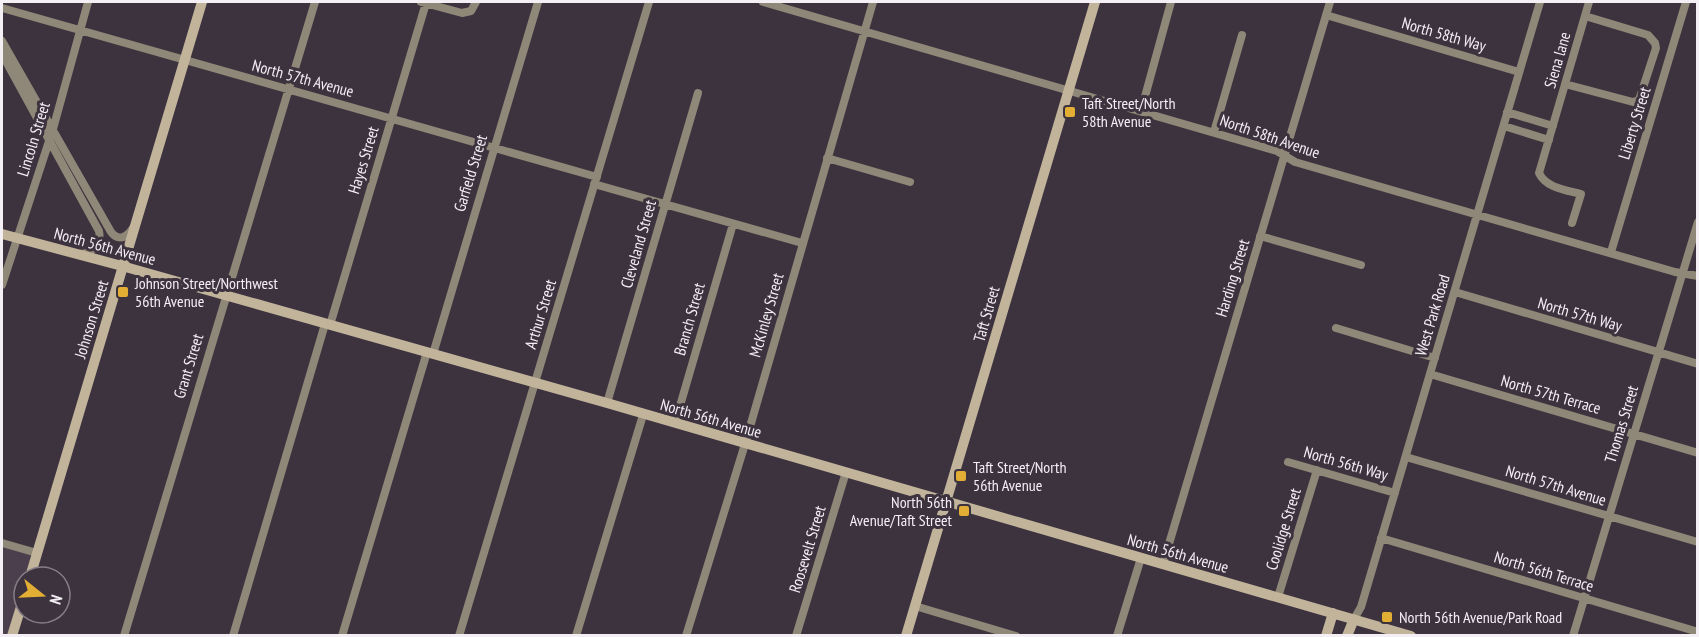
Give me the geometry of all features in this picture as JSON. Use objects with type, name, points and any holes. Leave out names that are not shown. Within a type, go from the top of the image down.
[{"type":"street","name":"Lincoln Street","points":[[2,285],[53,129],[88,2]]},
{"type":"street","name":"Johnson Street","points":[[34,565],[202,2]]},
{"type":"street","name":"Grant Street","points":[[124,636],[315,2]]},
{"type":"street","points":[[424,2],[462,13],[471,11],[476,2]]},
{"type":"street","name":"Hayes Street","points":[[233,636],[391,118],[424,2]]},
{"type":"street","name":"Garfield Street","points":[[342,636],[538,2]]},
{"type":"street","name":"Arthur Street","points":[[459,636],[649,2]]},
{"type":"street","name":"North 58th Avenue","points":[[763,2],[1214,132],[1277,151],[1295,162],[1675,272],[1698,276]]},
{"type":"street","name":"McKinley Street","points":[[686,636],[745,444],[873,2]]},
{"type":"street","name":"Taft Street","points":[[906,636],[1095,2]]},
{"type":"street","points":[[1141,111],[1171,2]]},
{"type":"street","name":"Harding Street","points":[[1163,564],[1330,2]]},
{"type":"street","name":"West Park Road","points":[[1347,636],[1361,607],[1540,2]]},
{"type":"street","name":"Siena lane","points":[[1572,223],[1581,194],[1542,181],[1539,173],[1589,2]]},
{"type":"street","name":"Liberty Street","points":[[1611,252],[1686,2]]},
{"type":"street","name":"North 57th Avenue","points":[[2,8],[494,147],[665,205],[802,243]]},
{"type":"street","name":"North 58th Way","points":[[1326,15],[1519,72]]},
{"type":"street","points":[[1565,84],[1633,102],[1639,100],[1656,48],[1655,43],[1647,35],[1585,16]]},
{"type":"street","points":[[1214,132],[1242,35]]},
{"type":"street","points":[[2,41],[53,129],[99,220],[100,237],[97,246],[89,252],[76,254]]},
{"type":"street","points":[[2,54],[49,141],[99,220],[118,238],[128,235],[134,227]]},
{"type":"street","name":"Cleveland Street","points":[[607,403],[699,93]]},
{"type":"street","points":[[1508,112],[1553,126]]},
{"type":"street","points":[[1503,126],[1549,140]]},
{"type":"street","points":[[827,158],[910,182]]},
{"type":"street","name":"Thomas Street","points":[[1573,636],[1698,222]]},
{"type":"street","name":"Branch Street","points":[[675,423],[733,224]]},
{"type":"street","name":"North 56th Avenue","points":[[2,234],[607,403],[1411,636]]},
{"type":"street","points":[[1260,236],[1361,265]]},
{"type":"street","name":"North 57th Way","points":[[1455,292],[1698,364]]},
{"type":"street","points":[[1336,328],[1435,358]]},
{"type":"street","name":"North 57th Terrace","points":[[1430,374],[1698,453]]},
{"type":"street","points":[[576,636],[643,415]]},
{"type":"street","name":"North 57th Avenue","points":[[1406,456],[1698,542]]},
{"type":"street","name":"North 56th Way","points":[[1288,462],[1395,493]]},
{"type":"street","name":"Coolidge Street","points":[[1278,597],[1317,470]]},
{"type":"street","name":"Roosevelt Street","points":[[796,636],[846,472]]},
{"type":"street","name":"North 56th Terrace","points":[[1381,538],[1698,632]]},
{"type":"street","points":[[2,543],[37,553]]},
{"type":"street","points":[[1117,636],[1141,558]]},
{"type":"street","points":[[915,606],[1016,636]]},
{"type":"street","points":[[1326,636],[1333,613]]},
{"type":"shaded area","points":[[2,543],[37,553],[34,565],[12,565],[12,625],[16,625],[13,635],[2,635]]},
{"type":"place","name":"Taft Street/North 58th Avenue","points":[[1070,112]]},
{"type":"place","name":"Johnson Street/Northwest 56th Avenue","points":[[123,292]]},
{"type":"place","name":"Taft Street/North 56th Avenue","points":[[961,476]]},
{"type":"place","name":"North 56th Avenue/Taft Street","points":[[964,511]]},
{"type":"place","name":"North 56th Avenue/Park Road","points":[[1387,617]]}]
